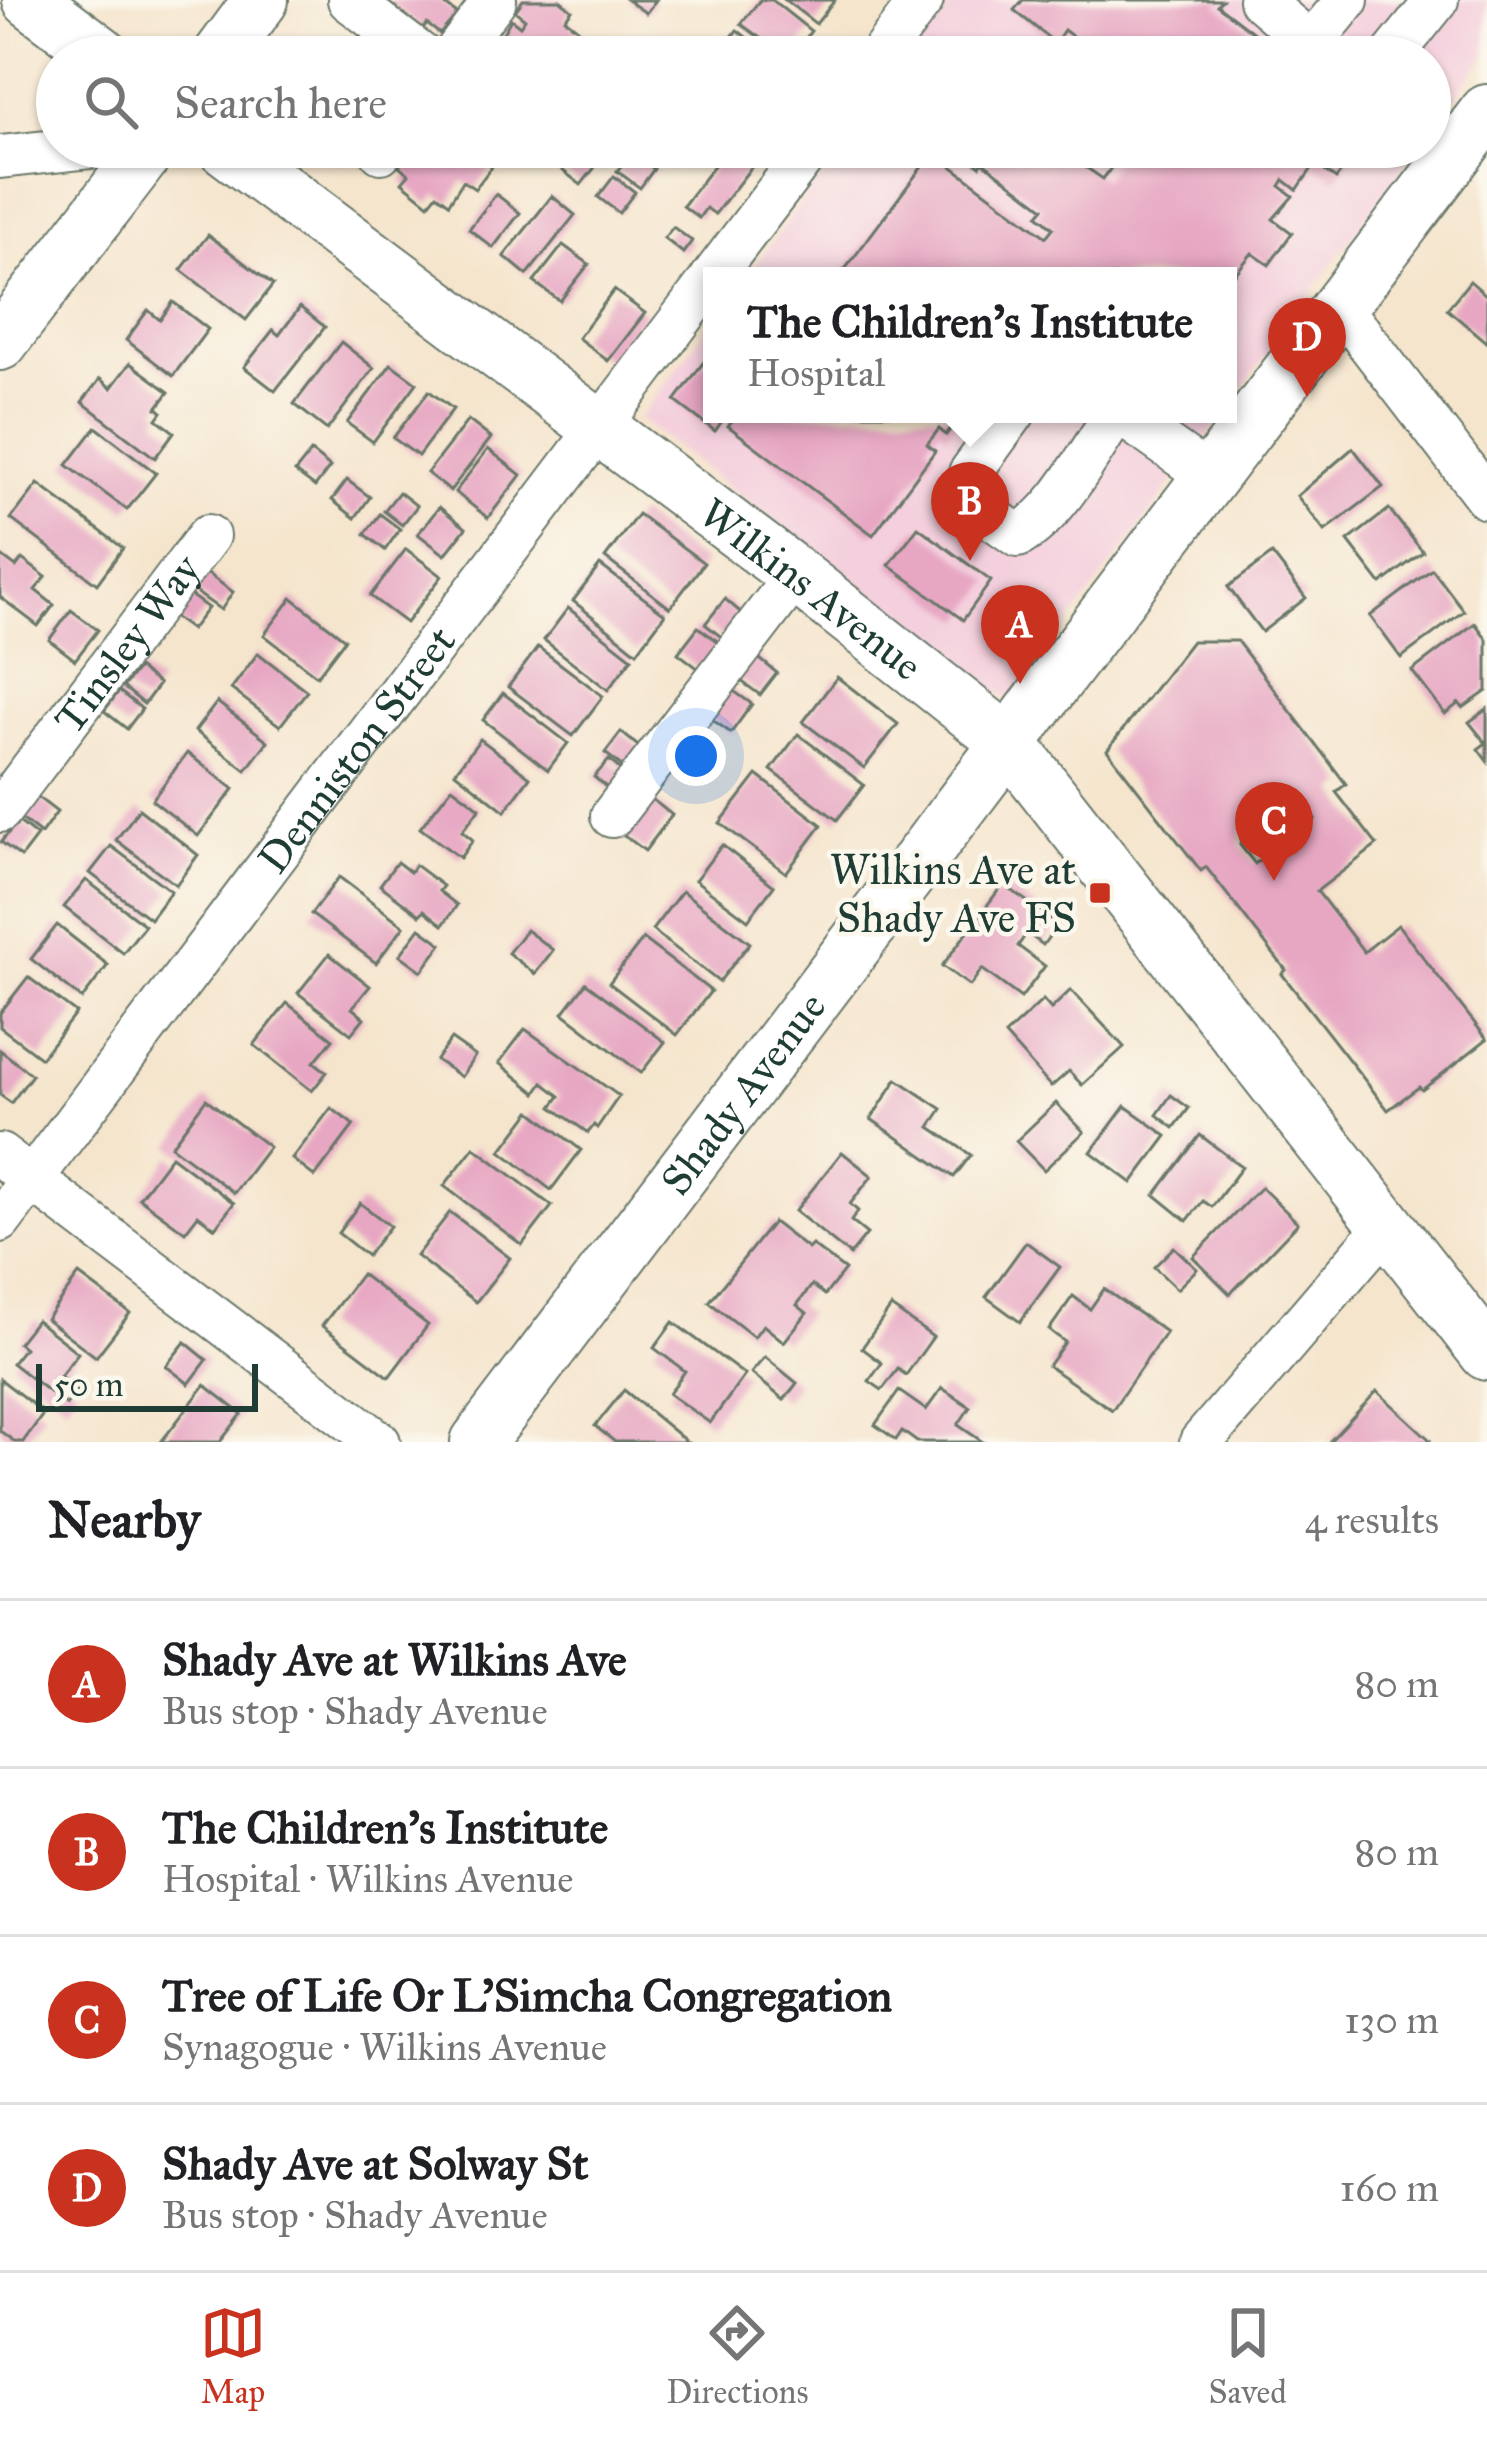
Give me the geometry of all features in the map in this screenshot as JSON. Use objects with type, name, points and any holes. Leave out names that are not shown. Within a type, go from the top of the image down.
[{"type":"main road","points":[[30,0],[78,36]]},
{"type":"main road","points":[[234,36],[261,0]]},
{"type":"main road","name":"Shady Avenue","points":[[1451,160],[1487,112]]},
{"type":"main road","points":[[0,343],[134,168]]},
{"type":"main road","name":"Wilkins Avenue","points":[[252,168],[796,575],[1009,743],[1388,1224],[1479,1326]]},
{"type":"main road","name":"Shady Avenue","points":[[478,1442],[1445,168]]},
{"type":"street","points":[[349,0],[396,36]]},
{"type":"street","points":[[468,36],[495,0]]},
{"type":"street","points":[[895,36],[922,0]]},
{"type":"street","points":[[1260,0],[1302,36]]},
{"type":"street","points":[[1327,36],[1347,0]]},
{"type":"street","points":[[1408,36],[1437,0]]},
{"type":"street","points":[[0,157],[36,153]]},
{"type":"street","name":"Denniston Street","points":[[721,267],[795,168]]},
{"type":"street","name":"Denniston Street","points":[[0,1221],[16,1166],[703,290]]},
{"type":"street","points":[[1341,308],[1487,498]]},
{"type":"street","points":[[1006,423],[970,473],[964,498],[1018,536],[1033,527],[1112,423]]},
{"type":"street","points":[[1132,423],[1212,478]]},
{"type":"street","name":"Tinsley Way","points":[[0,811],[208,536]]},
{"type":"street","points":[[612,817],[796,575]]},
{"type":"street","points":[[16,1166],[379,1442]]},
{"type":"street","points":[[1201,1442],[1388,1224]]},
{"type":"shaded area","points":[[954,0],[1487,0],[1487,53],[1451,102],[1451,36],[927,36]]},
{"type":"shaded area","points":[[827,168],[1403,168],[1237,395],[1237,267],[754,267]]},
{"type":"shaded area","points":[[703,334],[703,423],[1216,423],[1011,702],[639,419]]},
{"type":"building","points":[[385,0],[439,0],[457,14],[440,34],[427,24],[423,29]]},
{"type":"building","points":[[523,0],[560,0],[572,10],[565,19],[578,29],[573,36],[501,36],[511,19],[520,26],[525,19],[515,11]]},
{"type":"building","points":[[627,0],[656,0],[646,13]]},
{"type":"building","points":[[760,0],[772,0],[811,31],[807,36],[757,36],[741,24]]},
{"type":"building","points":[[785,0],[835,0],[816,24]]},
{"type":"building","points":[[1023,0],[1222,0],[1217,5],[1258,36],[1072,36],[1064,30],[1060,36],[1046,36],[1014,10]]},
{"type":"building","points":[[369,25],[384,36],[360,36]]},
{"type":"building","points":[[402,168],[491,168],[475,189],[463,181],[449,203],[437,194],[429,204],[402,182],[409,174]]},
{"type":"building","points":[[564,168],[594,168],[581,185]]},
{"type":"building","points":[[619,168],[654,169],[640,188],[617,171]]},
{"type":"building","points":[[712,168],[751,168],[715,214],[706,208],[699,218],[683,206]]},
{"type":"building","points":[[921,168],[954,168],[1046,237],[1053,228],[1038,215],[1044,208],[991,168],[1087,168],[1103,179],[1111,168],[1312,168],[1297,190],[1284,180],[1280,186],[1293,196],[1273,219],[1292,233],[1269,265],[1252,253],[1237,272],[1237,267],[847,267]]},
{"type":"building","points":[[1321,168],[1344,168],[1336,179]]},
{"type":"building","points":[[614,176],[635,192],[619,213],[598,197]]},
{"type":"building","points":[[496,194],[520,213],[493,248],[469,229]]},
{"type":"building","points":[[552,196],[575,215],[527,275],[504,256]]},
{"type":"building","points":[[673,227],[692,241],[683,253],[664,238]]},
{"type":"building","points":[[208,235],[273,285],[246,320],[181,270]]},
{"type":"building","points":[[563,245],[589,264],[560,301],[534,282]]},
{"type":"building","points":[[1470,281],[1487,296],[1487,343],[1447,309]]},
{"type":"building","points":[[614,290],[645,313],[608,361],[578,338]]},
{"type":"building","points":[[173,302],[208,329],[173,376],[126,340],[148,310],[160,320]]},
{"type":"building","points":[[300,307],[325,327],[275,391],[244,367],[273,330],[279,335]]},
{"type":"building","points":[[341,342],[374,368],[327,430],[294,404]]},
{"type":"building","points":[[130,363],[169,392],[157,408],[162,412],[157,419],[174,432],[155,458],[82,402],[100,379],[111,388]]},
{"type":"building","points":[[703,363],[703,422],[675,401]]},
{"type":"building","points":[[391,364],[417,383],[373,442],[347,423]]},
{"type":"building","points":[[429,391],[453,409],[418,456],[393,438]]},
{"type":"building","points":[[468,420],[491,438],[450,491],[427,473]]},
{"type":"building","points":[[955,423],[946,435],[939,429],[927,444],[935,451],[873,535],[728,426]]},
{"type":"building","points":[[96,427],[156,473],[127,510],[67,465]]},
{"type":"building","points":[[1353,448],[1383,487],[1325,531],[1297,496]]},
{"type":"building","points":[[488,449],[521,475],[488,518],[455,492]]},
{"type":"building","points":[[311,452],[330,467],[315,487],[295,472]]},
{"type":"building","points":[[347,480],[370,497],[355,518],[332,500]]},
{"type":"building","points":[[38,484],[123,548],[97,584],[11,519]]},
{"type":"building","points":[[399,492],[417,506],[402,525],[384,511]]},
{"type":"building","points":[[439,507],[466,528],[445,555],[418,534]]},
{"type":"building","points":[[1389,509],[1423,552],[1381,584],[1348,541]]},
{"type":"building","points":[[380,514],[400,529],[385,550],[365,534]]},
{"type":"building","points":[[638,514],[704,563],[670,608],[605,558]]},
{"type":"building","points":[[918,527],[991,581],[963,620],[889,565]]},
{"type":"building","points":[[406,549],[442,576],[406,623],[370,596]]},
{"type":"building","points":[[1272,554],[1306,598],[1262,632],[1228,587]]},
{"type":"building","points":[[0,555],[16,567],[22,559],[46,577],[35,590],[54,605],[38,626],[0,597]]},
{"type":"building","points":[[600,565],[665,614],[637,652],[573,601]]},
{"type":"building","points":[[1432,569],[1464,611],[1401,658],[1370,616]]},
{"type":"building","points":[[202,570],[233,592],[221,610],[190,588]]},
{"type":"building","points":[[183,590],[208,608],[191,630],[167,612]]},
{"type":"building","points":[[292,598],[345,639],[317,676],[264,635]]},
{"type":"building","points":[[725,599],[745,616],[725,640],[705,624]]},
{"type":"building","points":[[568,608],[632,658],[608,690],[544,640]]},
{"type":"building","points":[[71,610],[98,630],[75,660],[49,640]]},
{"type":"building","points":[[1475,623],[1487,639],[1487,691],[1445,714],[1412,671]]},
{"type":"building","points":[[698,627],[724,646],[704,673],[678,653]]},
{"type":"building","points":[[1192,641],[1237,641],[1346,784],[1336,792],[1377,845],[1317,891],[1364,952],[1398,925],[1487,1039],[1388,1110],[1206,867],[1201,871],[1107,750]],"holes":[[[1289,786],[1315,819],[1255,864],[1240,845],[1243,822],[1268,818]]]},
{"type":"building","points":[[538,647],[603,696],[573,736],[508,687]]},
{"type":"building","points":[[258,653],[307,691],[280,726],[231,689]]},
{"type":"building","points":[[755,655],[777,673],[760,695],[737,678]]},
{"type":"building","points":[[138,668],[159,684],[144,704],[123,687]]},
{"type":"building","points":[[837,677],[898,724],[864,768],[803,722]]},
{"type":"building","points":[[728,687],[752,704],[731,733],[707,716]]},
{"type":"building","points":[[119,691],[142,709],[127,729],[104,711]]},
{"type":"building","points":[[503,693],[568,743],[548,770],[483,720]]},
{"type":"building","points":[[217,702],[268,741],[246,770],[195,731]]},
{"type":"building","points":[[1487,709],[1487,761],[1478,749],[1486,743],[1469,722]]},
{"type":"building","points":[[621,732],[643,750],[628,771],[605,753]]},
{"type":"building","points":[[798,734],[864,785],[837,820],[771,770]]},
{"type":"building","points":[[480,739],[530,777],[505,811],[455,772]]},
{"type":"building","points":[[187,753],[234,789],[198,836],[152,800]]},
{"type":"building","points":[[609,760],[627,775],[612,792],[594,777]]},
{"type":"building","points":[[757,775],[822,825],[786,873],[720,823]]},
{"type":"building","points":[[452,787],[480,808],[462,831],[473,840],[460,858],[420,828]]},
{"type":"building","points":[[644,793],[672,815],[645,851],[616,829]]},
{"type":"building","points":[[36,796],[57,812],[41,834],[19,817]]},
{"type":"building","points":[[139,809],[198,855],[176,885],[116,840]]},
{"type":"building","points":[[18,821],[37,836],[21,857],[1,842]]},
{"type":"building","points":[[722,845],[774,886],[748,920],[695,880]]},
{"type":"building","points":[[111,846],[171,891],[150,919],[90,873]]},
{"type":"building","points":[[397,862],[410,872],[415,865],[443,886],[439,891],[457,905],[443,925],[424,910],[420,915],[380,885]]},
{"type":"building","points":[[339,877],[404,926],[376,963],[311,914]]},
{"type":"building","points":[[86,880],[145,925],[123,953],[64,907]]},
{"type":"building","points":[[1003,884],[1058,924],[1043,945],[1027,933],[1018,946],[1045,966],[1021,998],[982,969],[970,986],[942,966]]},
{"type":"building","points":[[682,891],[750,943],[719,982],[652,930]]},
{"type":"building","points":[[57,925],[108,965],[82,999],[31,959]]},
{"type":"building","points":[[420,928],[442,944],[422,971],[400,955]]},
{"type":"building","points":[[526,930],[553,950],[535,974],[508,953]]},
{"type":"building","points":[[643,939],[711,991],[677,1035],[609,983]]},
{"type":"building","points":[[329,954],[370,986],[352,1008],[364,1018],[351,1034],[298,993]]},
{"type":"building","points":[[28,977],[76,1013],[41,1058],[0,1027],[0,1013]]},
{"type":"building","points":[[586,983],[665,1042],[641,1073],[563,1013]]},
{"type":"building","points":[[1071,990],[1124,1047],[1082,1085],[1069,1071],[1051,1087],[1005,1035],[1043,1000],[1051,1009]]},
{"type":"building","points":[[287,1003],[333,1039],[314,1062],[327,1072],[312,1091],[254,1045]]},
{"type":"building","points":[[525,1029],[619,1096],[597,1128],[594,1125],[588,1133],[552,1107],[560,1096],[543,1083],[536,1093],[499,1063]]},
{"type":"building","points":[[451,1039],[475,1056],[461,1077],[436,1060]]},
{"type":"building","points":[[0,1050],[32,1075],[11,1103],[0,1095]]},
{"type":"building","points":[[897,1079],[942,1109],[930,1127],[971,1155],[954,1177],[871,1119]]},
{"type":"building","points":[[1171,1095],[1189,1108],[1174,1128],[1157,1115]]},
{"type":"building","points":[[206,1099],[269,1147],[234,1193],[171,1146]]},
{"type":"building","points":[[1056,1103],[1084,1132],[1044,1170],[1016,1141]]},
{"type":"building","points":[[1125,1106],[1167,1136],[1132,1183],[1091,1152]]},
{"type":"building","points":[[331,1108],[354,1125],[315,1177],[292,1159]]},
{"type":"building","points":[[531,1111],[581,1150],[551,1190],[501,1151]]},
{"type":"building","points":[[1200,1135],[1242,1167],[1212,1207],[1203,1201],[1187,1221],[1155,1195]]},
{"type":"building","points":[[474,1147],[552,1206],[522,1245],[444,1186]]},
{"type":"building","points":[[842,1152],[872,1176],[850,1204],[858,1211],[851,1221],[867,1234],[850,1255],[795,1211]]},
{"type":"building","points":[[171,1156],[234,1203],[215,1228],[198,1215],[185,1232],[139,1198]]},
{"type":"building","points":[[1261,1187],[1298,1223],[1230,1294],[1193,1257]]},
{"type":"building","points":[[360,1203],[390,1226],[367,1256],[338,1233]]},
{"type":"building","points":[[450,1212],[510,1258],[476,1302],[416,1256]]},
{"type":"building","points":[[773,1222],[845,1270],[825,1295],[812,1285],[797,1305],[807,1313],[784,1342],[763,1325],[754,1337],[709,1302]]},
{"type":"building","points":[[1026,1242],[1060,1267],[1020,1322],[986,1297]]},
{"type":"building","points":[[1174,1247],[1197,1269],[1177,1289],[1154,1267]]},
{"type":"building","points":[[361,1274],[428,1325],[389,1377],[322,1326]]},
{"type":"building","points":[[79,1275],[130,1313],[96,1357],[46,1319]]},
{"type":"building","points":[[1104,1289],[1166,1332],[1112,1410],[1048,1366],[1065,1342],[1049,1330],[1073,1296],[1090,1309]]},
{"type":"building","points":[[891,1307],[933,1337],[906,1375],[898,1369],[882,1390],[869,1381],[882,1363],[862,1348]]},
{"type":"building","points":[[36,1320],[78,1353],[60,1376],[77,1390],[66,1405],[12,1363],[24,1348],[18,1343]]},
{"type":"building","points":[[673,1322],[745,1375],[710,1423],[669,1394],[685,1371],[654,1348]]},
{"type":"building","points":[[185,1342],[207,1360],[189,1384],[166,1366]]},
{"type":"building","points":[[765,1357],[797,1383],[784,1400],[751,1373]]},
{"type":"building","points":[[0,1379],[44,1413],[23,1442],[0,1431]]},
{"type":"building","points":[[205,1385],[242,1414],[220,1442],[161,1442]]},
{"type":"building","points":[[942,1388],[970,1407],[958,1425],[983,1442],[917,1442],[902,1431],[896,1440],[875,1425],[899,1391],[926,1410]]},
{"type":"building","points":[[624,1390],[687,1442],[615,1442],[595,1426]]},
{"type":"building","points":[[1377,1391],[1430,1440],[1329,1442]]},
{"type":"place","name":"Shady Ave at Solway St","points":[[1307,397]]},
{"type":"place","name":"The Children's Institute","points":[[970,561]]},
{"type":"place","name":"Shady Ave at Wilkins Ave","points":[[1020,684]]},
{"type":"place","name":"Tree of Life Or L'Simcha Congregation","points":[[1274,881]]},
{"type":"place","name":"Wilkins Ave at Shady Ave FS","points":[[1100,893]]}]
